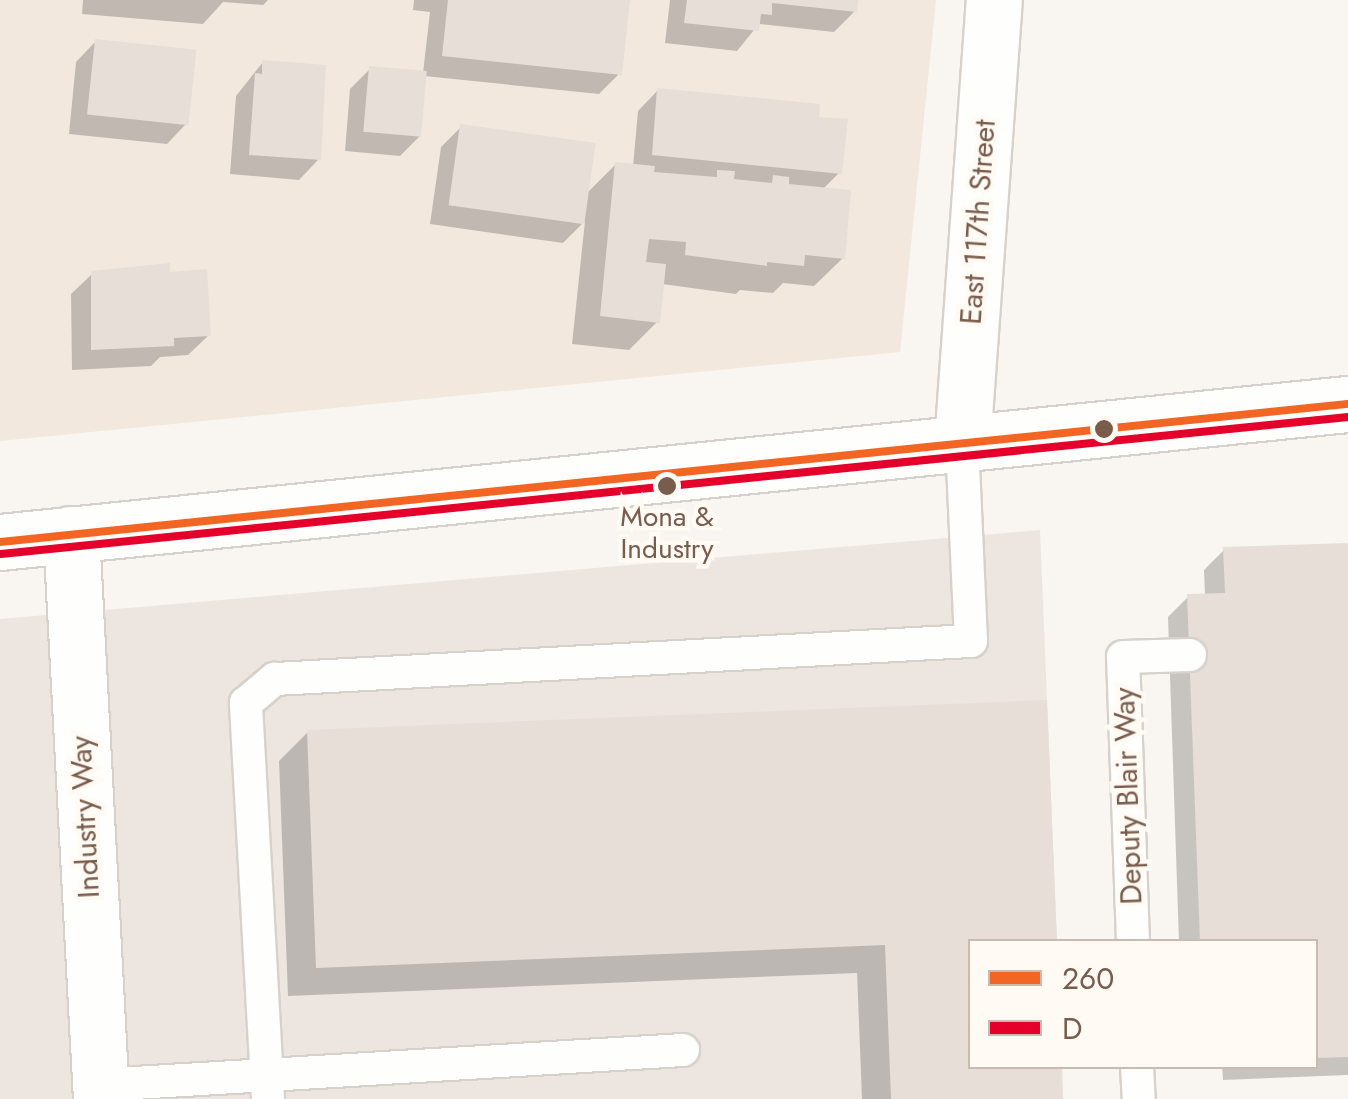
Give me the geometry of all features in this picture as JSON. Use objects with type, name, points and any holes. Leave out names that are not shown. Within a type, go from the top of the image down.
[{"type":"street","name":"East 117th Street","points":[[962,444],[994,0]]},
{"type":"street","points":[[0,542],[1348,404]]},
{"type":"street","name":"Industry Way","points":[[70,534],[101,1092]]},
{"type":"lane","points":[[267,1087],[246,703],[275,679],[971,642],[962,444]]},
{"type":"lane","name":"Deputy Blair Way","points":[[1133,939],[1122,657],[1190,655]]},
{"type":"lane","points":[[101,1092],[267,1087],[683,1050]]},
{"type":"lane","points":[[1137,1069],[1138,1099]]},
{"type":"shaded area","points":[[0,0],[936,0],[900,352],[0,441]]},
{"type":"shaded area","points":[[1040,530],[1057,939],[968,939],[968,1069],[979,1069],[1063,1099],[0,1099],[0,619]]},
{"type":"building","points":[[448,0],[630,0],[622,75],[442,56]]},
{"type":"building","points":[[687,0],[858,0],[857,12],[772,3],[772,15],[761,14],[759,31],[684,23]]},
{"type":"building","points":[[95,39],[196,50],[188,125],[87,115]]},
{"type":"building","points":[[262,60],[326,65],[321,160],[249,155],[255,73],[262,74]]},
{"type":"building","points":[[369,66],[427,71],[421,137],[363,132]]},
{"type":"building","points":[[657,88],[820,104],[819,117],[848,119],[842,174],[652,155]]},
{"type":"building","points":[[460,124],[596,143],[584,224],[449,205]]},
{"type":"building","points":[[615,162],[655,166],[654,172],[717,177],[717,170],[735,171],[734,179],[772,183],[773,175],[789,177],[789,184],[851,190],[845,259],[805,255],[804,266],[767,262],[767,266],[685,255],[686,242],[649,239],[646,262],[666,264],[660,323],[600,316]]},
{"type":"building","points":[[170,263],[170,272],[207,269],[211,336],[174,338],[174,346],[91,350],[91,271]]},
{"type":"building","points":[[1348,543],[1348,1057],[1318,1058],[1318,939],[1200,939],[1187,594],[1225,593],[1223,547]]},
{"type":"building","points":[[1047,700],[1057,939],[968,939],[968,1069],[1062,1069],[1063,1099],[891,1099],[885,945],[316,968],[307,730]]},
{"type":"transit line","name":"260","points":[[0,542],[1348,404]]},
{"type":"transit line","name":"D","points":[[1,554],[1348,417]]},
{"type":"place","name":"Mona & Industry","points":[[667,486]]}]
